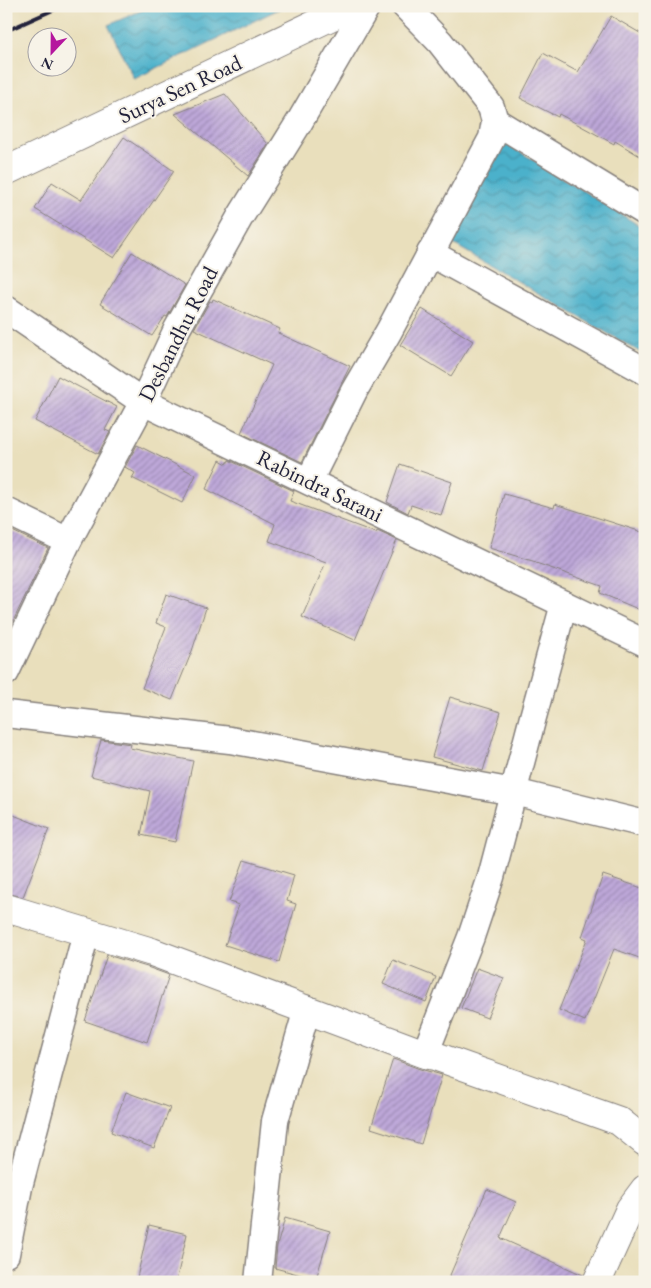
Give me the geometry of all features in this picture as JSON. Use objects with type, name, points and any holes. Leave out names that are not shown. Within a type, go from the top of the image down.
[{"type":"street","name":"Surya Sen Road","points":[[6,171],[353,6]]},
{"type":"street","name":"Desbandhu Road","points":[[6,672],[68,541],[143,402],[178,329],[240,217],[300,121],[366,6]]},
{"type":"street","points":[[308,481],[354,391],[389,331],[492,138],[495,121],[491,107],[440,42],[405,6]]},
{"type":"street","points":[[495,121],[645,212]]},
{"type":"street","points":[[430,253],[645,371]]},
{"type":"street","name":"Rabindra Sarani","points":[[6,309],[143,402],[645,644]]},
{"type":"street","points":[[6,511],[68,541]]},
{"type":"street","points":[[425,1054],[471,937],[491,876],[564,604]]},
{"type":"street","points":[[6,714],[230,740],[514,792],[645,824]]},
{"type":"street","points":[[6,908],[152,952],[425,1054],[619,1121],[645,1142]]},
{"type":"street","points":[[6,1254],[19,1187],[86,933]]},
{"type":"street","points":[[258,1282],[275,1121],[307,1010]]},
{"type":"street","points":[[597,1282],[630,1209],[645,1189]]},
{"type":"water","points":[[152,6],[285,6],[134,79],[108,25]]},
{"type":"water","points":[[504,142],[645,229],[645,355],[450,242]]},
{"type":"building","points":[[611,16],[645,36],[645,159],[615,141],[614,144],[559,114],[558,117],[520,98],[543,53],[578,72]]},
{"type":"building","points":[[225,94],[268,144],[248,176],[175,114]]},
{"type":"building","points":[[124,137],[174,171],[114,258],[35,209],[52,182],[81,200]]},
{"type":"building","points":[[132,252],[185,285],[167,317],[165,316],[152,336],[100,304]]},
{"type":"building","points":[[213,299],[280,329],[278,333],[350,366],[302,462],[241,433],[272,365],[194,329]]},
{"type":"building","points":[[422,309],[473,341],[451,376],[400,345]]},
{"type":"building","points":[[58,376],[117,407],[105,430],[110,432],[98,454],[35,421]]},
{"type":"building","points":[[137,445],[196,475],[182,503],[132,478],[135,473],[125,467]]},
{"type":"building","points":[[220,460],[227,464],[229,460],[294,491],[290,501],[376,533],[377,531],[397,540],[355,640],[302,617],[326,562],[269,541],[275,524],[206,489]]},
{"type":"building","points":[[400,464],[452,482],[441,515],[411,505],[408,513],[387,502]]},
{"type":"building","points":[[504,494],[554,508],[555,504],[645,533],[645,612],[600,593],[602,586],[536,562],[489,548]]},
{"type":"building","points":[[6,528],[48,548],[6,636]]},
{"type":"building","points":[[166,594],[206,608],[192,651],[172,700],[142,688],[166,627],[156,623]]},
{"type":"building","points":[[450,697],[501,712],[483,771],[432,757]]},
{"type":"building","points":[[101,740],[131,744],[130,748],[193,761],[175,842],[141,835],[150,791],[91,776]]},
{"type":"building","points":[[6,812],[49,829],[23,897],[6,893]]},
{"type":"building","points":[[244,860],[294,875],[287,901],[296,904],[279,962],[225,945],[239,905],[229,902]]},
{"type":"building","points":[[603,875],[645,889],[645,960],[614,949],[585,1021],[559,1010],[587,939],[582,937]]},
{"type":"building","points":[[107,955],[169,975],[147,1042],[85,1021]]},
{"type":"building","points":[[393,960],[436,977],[426,1002],[383,984]]},
{"type":"building","points":[[477,968],[504,978],[487,1018],[461,1008]]},
{"type":"building","points":[[393,1059],[442,1075],[421,1144],[371,1128]]},
{"type":"building","points":[[126,1092],[170,1108],[154,1148],[111,1132]]},
{"type":"building","points":[[487,1189],[516,1202],[500,1238],[583,1275],[582,1282],[447,1282]]},
{"type":"building","points":[[285,1218],[330,1231],[316,1279],[275,1268],[277,1246]]},
{"type":"building","points":[[149,1225],[187,1234],[176,1282],[136,1282]]},
{"type":"railway","points":[[6,31],[62,6]]}]
